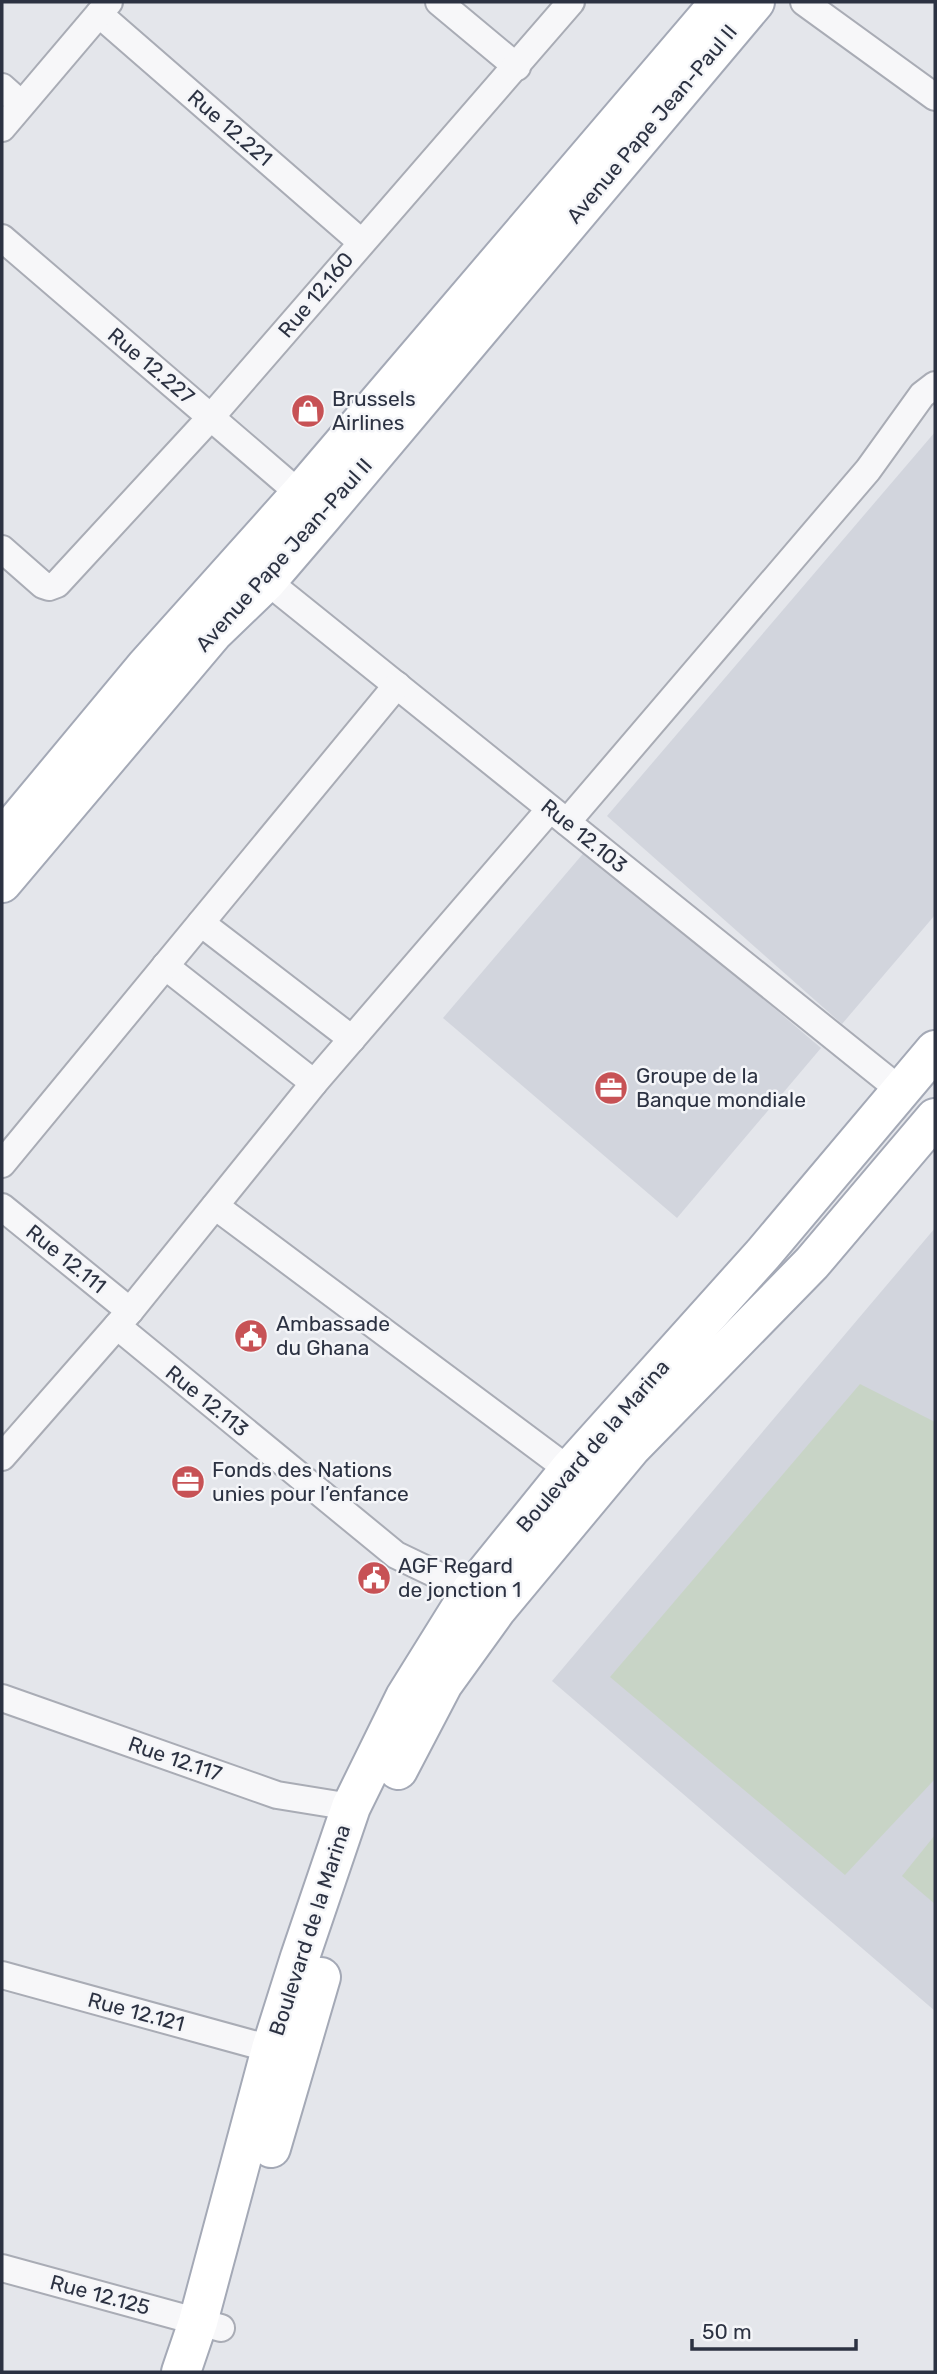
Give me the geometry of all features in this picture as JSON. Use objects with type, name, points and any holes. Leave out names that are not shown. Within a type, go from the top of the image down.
[{"type":"main road","name":"Avenue Pape Jean-Paul II","points":[[2,839],[146,666],[300,494],[720,2]]},
{"type":"main road","name":"Avenue Pape Jean-Paul II","points":[[2,883],[214,632],[267,581],[755,2]]},
{"type":"main road","name":"Boulevard de la Marina","points":[[206,2372],[209,2325],[271,2049],[351,1807],[405,1697],[471,1591],[569,1470],[763,1254],[935,1050]]},
{"type":"main road","name":"Boulevard de la Marina","points":[[181,2372],[209,2325],[336,1926],[377,1811],[443,1684],[497,1609],[631,1448],[812,1263],[935,1118]]},
{"type":"street","points":[[439,2],[517,67]]},
{"type":"street","name":"Rue 12.160","points":[[2,549],[43,585],[49,587],[57,584],[211,417],[571,2]]},
{"type":"street","points":[[804,2],[935,97]]},
{"type":"street","points":[[2,128],[11,95],[104,8]]},
{"type":"street","name":"Rue 12.221","points":[[104,8],[361,242]]},
{"type":"street","name":"Rue 12.227","points":[[2,238],[300,494]]},
{"type":"street","points":[[2,1457],[123,1319],[352,1039],[559,816],[868,470],[922,395],[935,385]]},
{"type":"street","name":"Rue 12.103","points":[[267,581],[900,1090]]},
{"type":"street","points":[[2,1164],[397,685]]},
{"type":"street","points":[[201,923],[352,1039]]},
{"type":"street","points":[[165,966],[314,1083]]},
{"type":"street","name":"Rue 12.111","points":[[2,1206],[123,1319]]},
{"type":"street","points":[[215,1206],[569,1470]]},
{"type":"street","name":"Rue 12.113","points":[[123,1319],[396,1555],[471,1591]]},
{"type":"street","name":"Rue 12.117","points":[[2,1698],[277,1795],[351,1807]]},
{"type":"street","name":"Rue 12.121","points":[[2,1975],[271,2049]]},
{"type":"street","name":"Rue 12.125","points":[[2,2269],[209,2325]]},
{"type":"shaded area","points":[[935,432],[935,915],[842,1024],[607,816]]},
{"type":"shaded area","points":[[587,849],[821,1048],[677,1218],[443,1018]]},
{"type":"shaded area","points":[[935,1228],[935,2011],[552,1681]]},
{"type":"green space","points":[[860,1384],[935,1422],[935,1779],[845,1875],[610,1677]]},
{"type":"green space","points":[[935,1835],[935,1904],[902,1876]]},
{"type":"place","name":"Brussels Airlines","points":[[308,411]]},
{"type":"place","name":"Groupe de la Banque mondiale","points":[[611,1088]]},
{"type":"place","name":"Ambassade du Ghana","points":[[251,1336]]},
{"type":"place","name":"Fonds des Nations unies pour l’enfance","points":[[188,1482]]},
{"type":"place","name":"AGF Regard de jonction 1","points":[[374,1578]]}]
